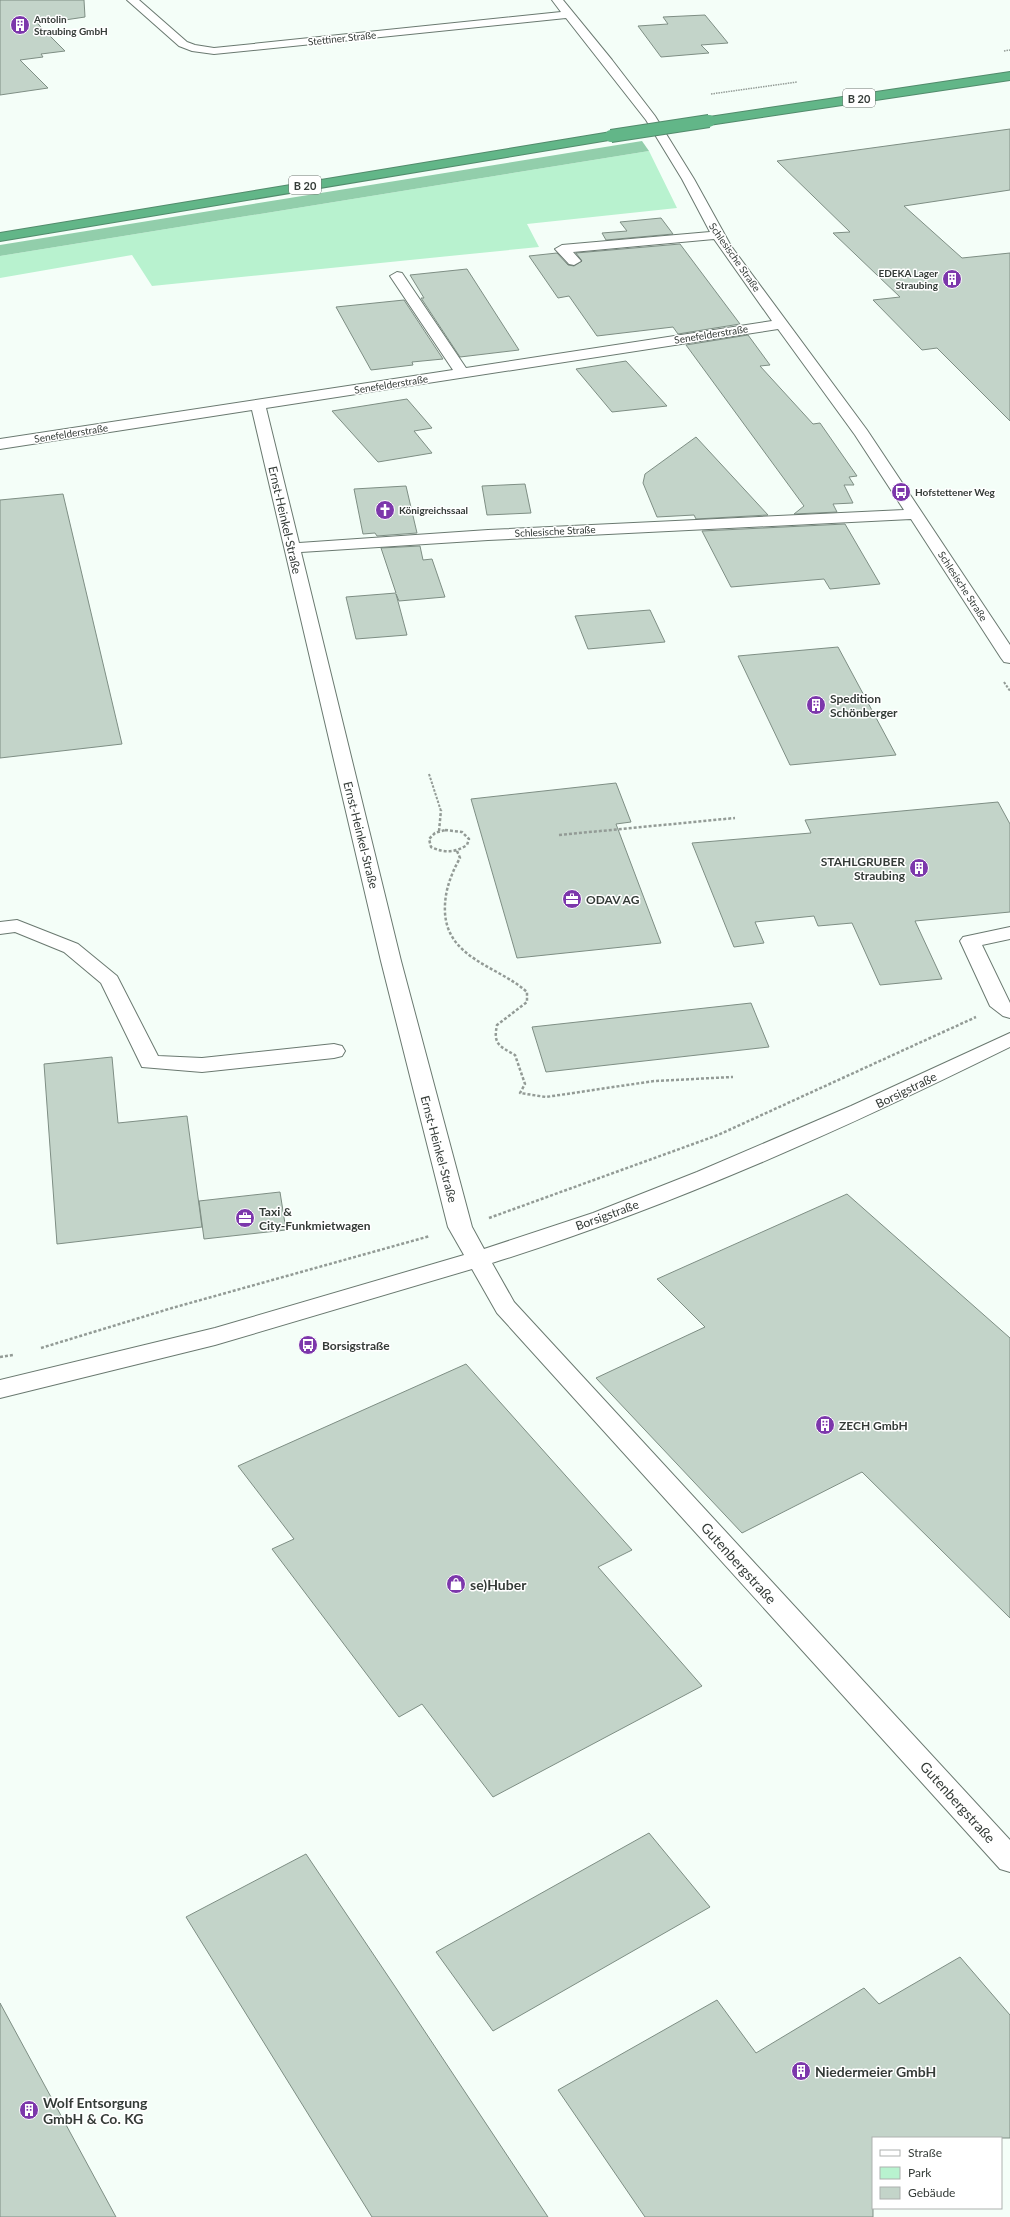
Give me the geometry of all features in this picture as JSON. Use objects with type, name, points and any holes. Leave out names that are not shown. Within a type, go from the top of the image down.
[{"type":"highway","name":"B 20","points":[[0,237],[241,195],[611,136],[1010,76]]},
{"type":"street","name":"Stettiner Straße","points":[[132,0],[183,44],[192,48],[214,51],[569,14]]},
{"type":"street","name":"Schlesische Straße","points":[[557,0],[651,119],[688,179],[718,235],[862,433],[1010,658]]},
{"type":"street","points":[[574,261],[562,249],[718,235]]},
{"type":"street","points":[[397,276],[462,373]]},
{"type":"street","name":"Senefelderstraße","points":[[0,444],[782,324]]},
{"type":"street","name":"Ernst-Heinkel-Straße","points":[[258,405],[391,961],[460,1227],[478,1259]]},
{"type":"street","name":"Schlesische Straße","points":[[292,548],[488,534],[915,514]]},
{"type":"street","points":[[0,928],[17,926],[71,948],[110,980],[150,1062],[202,1065],[334,1051]]},
{"type":"street","points":[[1005,1009],[970,940],[1010,933]]},
{"type":"street","name":"Borsigstraße","points":[[0,1389],[187,1345],[359,1296],[478,1259],[598,1219],[813,1133],[901,1093],[1010,1039]]},
{"type":"street","name":"Gutenbergstraße","points":[[478,1259],[505,1307],[1010,1860]]},
{"type":"path","points":[[1002,52],[1010,50]]},
{"type":"path","points":[[710,94],[799,82]]},
{"type":"path","points":[[429,774],[440,807],[442,822],[438,831],[428,840],[431,847],[443,852],[457,851],[467,846],[469,842],[467,836],[452,830],[438,831]]},
{"type":"path","points":[[559,835],[735,818]]},
{"type":"path","points":[[457,851],[460,858],[449,880],[445,901],[446,921],[450,936],[462,950],[519,984],[527,992],[527,1002],[497,1025],[495,1036],[499,1046],[515,1055],[525,1084],[520,1093],[546,1097],[654,1080],[733,1077]]},
{"type":"path","points":[[37,1350],[172,1308],[301,1273],[512,1211],[718,1135],[1005,1009]]},
{"type":"path","points":[[0,1357],[15,1355]]},
{"type":"green space","points":[[642,141],[649,151],[0,256],[0,245]]},
{"type":"green space","points":[[649,151],[677,208],[527,224],[539,247],[152,286],[132,255],[0,278],[0,256]]},
{"type":"building","points":[[0,0],[84,0],[85,17],[38,24],[65,51],[41,54],[43,57],[20,60],[48,88],[0,95]]},
{"type":"building","points":[[705,15],[728,43],[701,45],[709,53],[661,57],[638,26],[668,24],[663,17]]},
{"type":"building","name":"EDEKA Lager Straubing","points":[[1010,129],[1010,190],[904,206],[962,258],[1010,253],[1010,421],[937,348],[922,350],[873,300],[900,297],[833,233],[850,232],[777,161]]},
{"type":"building","points":[[661,218],[673,234],[606,240],[602,233],[627,231],[620,222]]},
{"type":"building","points":[[680,244],[740,324],[678,334],[673,327],[597,336],[569,296],[558,298],[529,256],[557,253],[568,265],[574,266],[582,261],[576,253]]},
{"type":"building","points":[[467,269],[519,350],[460,357],[421,298],[424,298],[410,275]]},
{"type":"building","points":[[404,300],[443,359],[412,362],[413,365],[371,370],[336,307]]},
{"type":"building","points":[[748,335],[770,365],[760,366],[813,424],[820,423],[857,476],[849,477],[854,485],[844,485],[853,503],[833,504],[837,512],[794,514],[804,506],[686,345]]},
{"type":"building","points":[[626,361],[667,406],[612,412],[576,369]]},
{"type":"building","points":[[407,399],[432,428],[414,431],[432,453],[378,462],[332,411]]},
{"type":"building","points":[[696,437],[768,515],[696,519],[694,515],[657,517],[643,483],[645,474]]},
{"type":"building","points":[[525,484],[531,513],[487,515],[482,486]]},
{"type":"building","name":"Königreichssaal","points":[[406,486],[417,533],[377,536],[375,533],[363,534],[354,489]]},
{"type":"building","points":[[63,494],[122,744],[0,758],[0,500]]},
{"type":"building","points":[[845,524],[880,584],[830,589],[824,579],[731,587],[702,531]]},
{"type":"building","points":[[420,546],[423,560],[432,559],[445,597],[399,601],[396,594],[407,635],[356,639],[346,597],[396,593],[381,548]]},
{"type":"building","points":[[650,610],[665,642],[588,649],[575,616]]},
{"type":"building","name":"Spedition Schönberger","points":[[838,647],[896,755],[790,765],[738,656]]},
{"type":"building","name":"ODAV AG","points":[[616,783],[631,822],[616,824],[661,943],[517,958],[471,799]]},
{"type":"building","name":"STAHLGRUBER Straubing","points":[[998,802],[1010,824],[1010,912],[915,921],[942,979],[880,985],[852,923],[818,926],[814,916],[755,922],[764,943],[734,947],[692,843],[811,833],[805,820]]},
{"type":"building","points":[[751,1003],[769,1047],[546,1072],[532,1027]]},
{"type":"building","points":[[112,1057],[118,1123],[187,1116],[202,1227],[57,1244],[44,1064]]},
{"type":"building","points":[[280,1192],[286,1230],[204,1239],[199,1201]]},
{"type":"building","name":"ZECH GmbH","points":[[847,1194],[1010,1338],[1010,1618],[862,1472],[742,1533],[596,1378],[705,1327],[657,1279]]},
{"type":"building","name":"se)Huber","points":[[466,1364],[632,1550],[598,1567],[702,1686],[493,1797],[422,1704],[399,1717],[272,1549],[294,1539],[238,1466]]},
{"type":"building","points":[[649,1833],[710,1907],[493,2031],[436,1952]]},
{"type":"building","points":[[306,1854],[548,2217],[372,2217],[186,1917]]},
{"type":"building","name":"Niedermeier GmbH","points":[[960,1957],[1010,2015],[1010,2138],[872,2137],[873,2217],[645,2217],[558,2090],[717,2000],[756,2053],[864,1988],[879,2004]]},
{"type":"building","name":"Wolf Entsorgung GmbH & Co. KG","points":[[0,2003],[116,2217],[0,2217]]},
{"type":"place","name":"Antolin Straubing GmbH","points":[[20,25]]},
{"type":"place","name":"EDEKA Lager Straubing","points":[[952,279]]},
{"type":"place","name":"Hofstettener Weg","points":[[901,492]]},
{"type":"place","name":"Königreichssaal","points":[[385,510]]},
{"type":"place","name":"Spedition Schönberger","points":[[816,705]]},
{"type":"place","name":"STAHLGRUBER Straubing","points":[[919,868]]},
{"type":"place","name":"ODAV AG","points":[[572,899]]},
{"type":"place","name":"Taxi & City-Funkmietwagen","points":[[245,1218]]},
{"type":"place","name":"Borsigstraße","points":[[308,1345]]},
{"type":"place","name":"ZECH GmbH","points":[[825,1425]]},
{"type":"place","name":"se)Huber","points":[[456,1584]]},
{"type":"place","name":"Niedermeier GmbH","points":[[801,2071]]},
{"type":"place","name":"Wolf Entsorgung GmbH & Co. KG","points":[[29,2110]]}]
